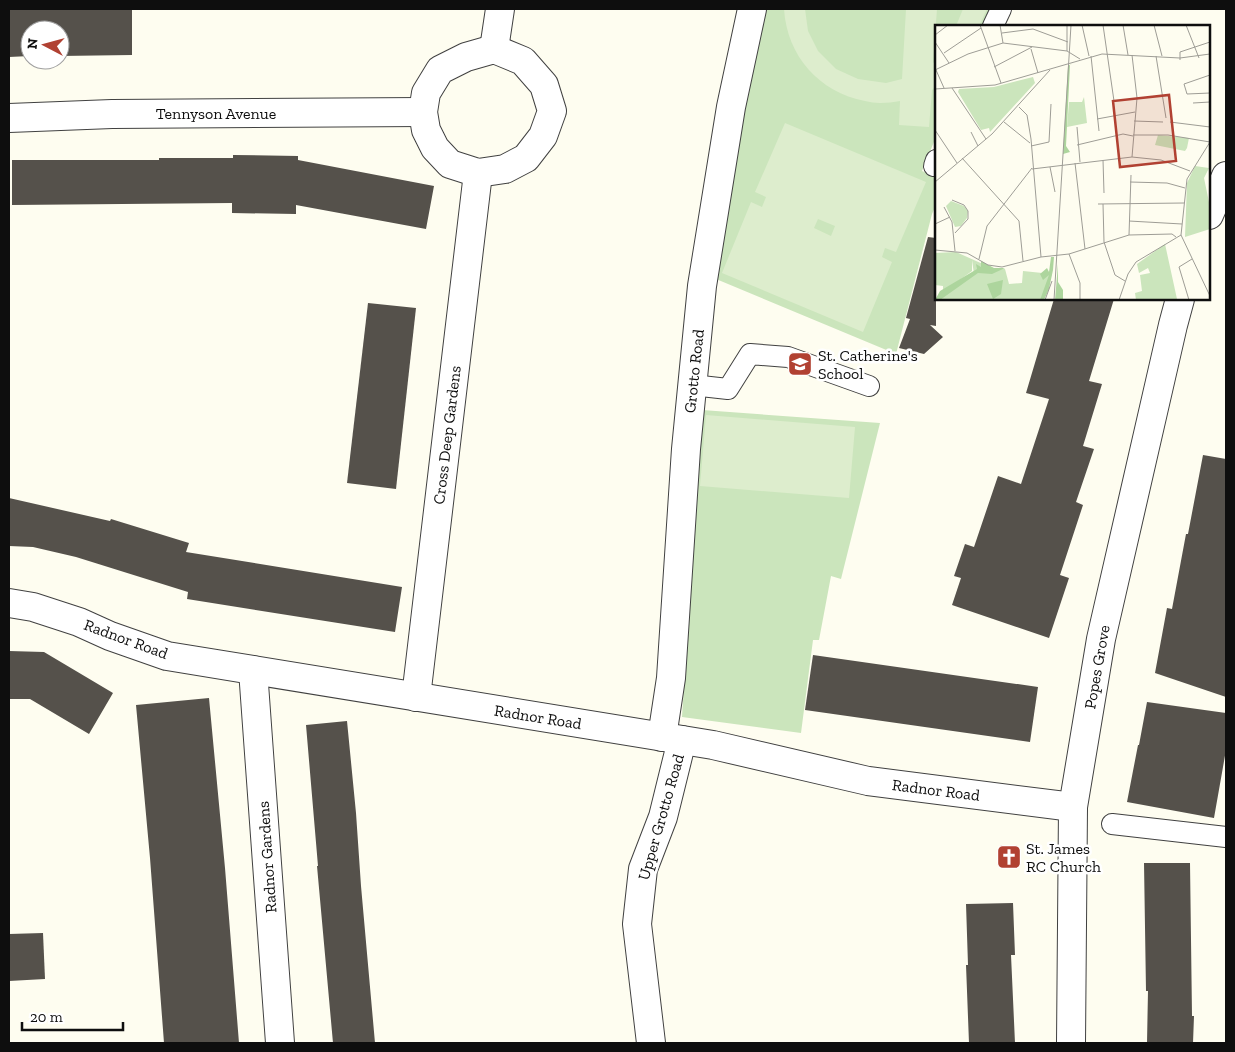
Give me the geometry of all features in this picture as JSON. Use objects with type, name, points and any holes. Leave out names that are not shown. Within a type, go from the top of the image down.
[{"type":"street","points":[[494,49],[500,9]]},
{"type":"street","name":"Grotto Road","points":[[672,739],[671,678],[686,449],[702,286],[731,108],[752,9]]},
{"type":"street","points":[[494,49],[522,61],[544,85],[552,111],[543,136],[526,158],[506,169],[478,173],[450,164],[435,148],[426,130],[423,112],[426,93],[440,70],[466,56],[494,49]]},
{"type":"street","name":"Tennyson Avenue","points":[[9,118],[112,114],[423,112]]},
{"type":"street","name":"Cross Deep Gardens","points":[[416,697],[478,173]]},
{"type":"street","points":[[1210,213],[1226,176]]},
{"type":"street","name":"Popes Grove","points":[[1071,1043],[1073,807],[1101,639],[1180,300]]},
{"type":"street","name":"Radnor Road","points":[[9,603],[33,606],[167,656],[712,745],[868,781],[1073,807]]},
{"type":"street","name":"Radnor Gardens","points":[[253,670],[280,1043]]},
{"type":"street","name":"Upper Grotto Road","points":[[651,1043],[637,924],[643,869],[664,817],[672,739]]},
{"type":"lane","points":[[993,25],[1001,9]]},
{"type":"lane","points":[[692,385],[728,389],[750,354],[788,357],[869,386]]},
{"type":"lane","points":[[1112,824],[1226,837]]},
{"type":"green space","points":[[761,9],[991,9],[983,25],[935,25],[935,139],[922,171],[935,177],[935,207],[896,354],[716,279]]},
{"type":"green space","points":[[784,9],[805,9],[808,31],[818,51],[836,69],[858,79],[886,83],[902,79],[906,9],[937,9],[933,63],[935,62],[935,87],[932,90],[929,127],[899,125],[900,101],[874,103],[865,101],[833,89],[820,80],[808,69],[799,56],[791,42],[786,26]]},
{"type":"green space","points":[[963,9],[987,9],[979,25],[956,25]]},
{"type":"green space","points":[[785,123],[926,182],[896,252],[885,248],[882,257],[892,262],[863,332],[722,273],[751,202],[762,207],[766,197],[755,192]],"holes":[[[818,219],[835,226],[831,236],[814,228]]]},
{"type":"green space","points":[[702,410],[880,423],[841,579],[831,576],[819,640],[813,640],[801,733],[682,717]]},
{"type":"green space","points":[[706,415],[855,427],[849,498],[700,486]]},
{"type":"building","points":[[9,9],[132,9],[132,55],[70,56],[70,20],[20,20],[20,56],[9,57]]},
{"type":"building","points":[[233,155],[298,156],[298,160],[434,186],[426,229],[296,205],[296,214],[232,213],[232,203],[12,205],[12,160],[159,160],[159,158],[233,158]]},
{"type":"building","points":[[928,237],[935,238],[936,326],[930,325],[943,337],[924,354],[899,348],[910,319],[906,318]]},
{"type":"building","points":[[1054,300],[1114,300],[1089,381],[1102,384],[1083,446],[1094,449],[1076,502],[1083,505],[1060,575],[1069,578],[1049,638],[952,605],[961,578],[954,576],[965,544],[974,547],[998,476],[1021,484],[1049,399],[1026,393]]},
{"type":"building","points":[[368,303],[416,308],[396,489],[347,483]]},
{"type":"building","points":[[1203,455],[1226,459],[1226,697],[1155,673],[1167,608],[1172,609]]},
{"type":"building","points":[[9,498],[110,521],[111,519],[189,543],[186,552],[402,587],[395,632],[187,599],[188,592],[76,557],[33,547],[9,546]]},
{"type":"building","points":[[9,651],[44,652],[113,693],[89,734],[30,699],[9,699]]},
{"type":"building","points":[[813,655],[1038,687],[1030,742],[805,710]]},
{"type":"building","points":[[209,698],[239,1043],[164,1043],[136,705]]},
{"type":"building","points":[[1147,702],[1226,713],[1226,750],[1214,818],[1127,802]]},
{"type":"building","points":[[347,721],[375,1043],[333,1043],[317,866],[306,725]]},
{"type":"building","points":[[1144,863],[1190,863],[1193,1043],[1147,1043],[1148,991],[1146,991]]},
{"type":"building","points":[[1013,903],[1015,955],[1011,955],[1015,1043],[969,1043],[966,904]]},
{"type":"building","points":[[43,933],[45,979],[9,981],[9,934]]},
{"type":"place","name":"St. Catherine's School","points":[[800,364]]},
{"type":"place","name":"St. James RC Church","points":[[1009,857]]}]
